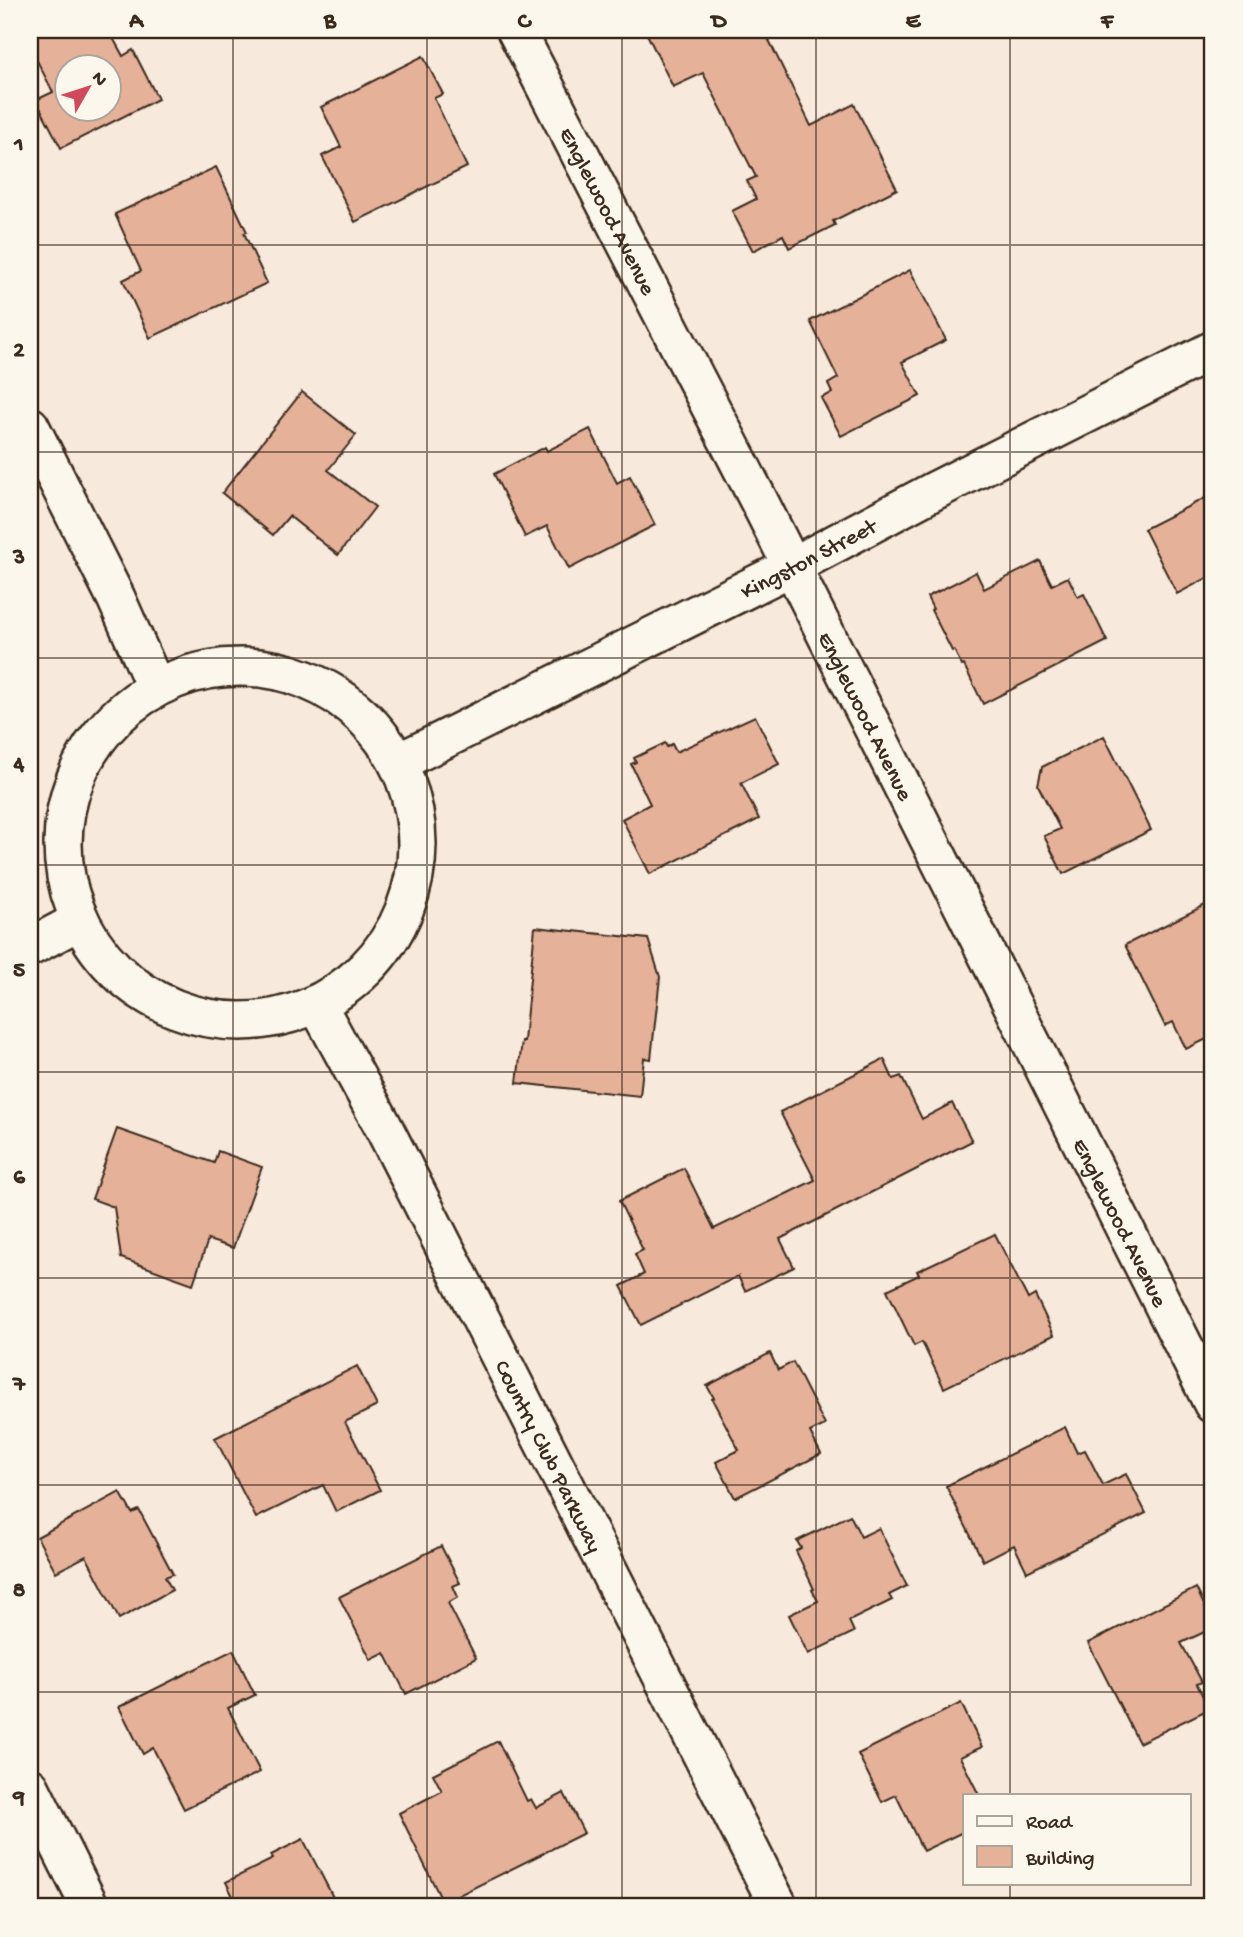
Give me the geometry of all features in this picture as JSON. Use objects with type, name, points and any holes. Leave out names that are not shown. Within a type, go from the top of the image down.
[{"type":"street","name":"Englewood Avenue","points":[[516,30],[791,567],[1213,1404]]},
{"type":"street","name":"Kingston Street","points":[[399,762],[791,567],[932,492],[1213,350]]},
{"type":"street","points":[[30,426],[116,598],[155,686]]},
{"type":"street","points":[[208,667],[264,667],[286,673],[319,684],[365,716],[399,762],[417,816],[417,873],[410,895],[399,928],[365,973],[318,1006],[265,1021],[209,1020],[156,1001],[112,967],[79,921],[63,869],[64,815],[80,763],[111,719],[155,686],[208,667]]},
{"type":"street","points":[[30,947],[79,921]]},
{"type":"street","name":"Country Club Parkway","points":[[318,1006],[382,1124],[779,1907]]},
{"type":"street","points":[[30,1787],[90,1907]]},
{"type":"building","points":[[30,30],[93,30],[95,34],[113,38],[121,52],[52,52],[52,90],[30,47]]},
{"type":"building","points":[[645,30],[764,30],[811,126],[854,104],[897,189],[833,221],[835,225],[789,248],[783,235],[753,251],[732,211],[756,199],[747,181],[756,177],[703,73],[673,87]]},
{"type":"building","points":[[133,50],[158,99],[122,117],[122,54]]},
{"type":"building","points":[[423,56],[443,94],[434,98],[467,167],[355,222],[322,156],[341,147],[321,107]]},
{"type":"building","points":[[52,92],[52,122],[112,122],[61,148],[36,100]]},
{"type":"building","points":[[216,167],[247,232],[244,233],[267,283],[150,338],[123,280],[141,271],[115,214]]},
{"type":"building","points":[[910,270],[946,340],[902,362],[920,396],[841,436],[821,398],[832,393],[828,384],[838,378],[810,321]]},
{"type":"building","points":[[302,392],[356,435],[328,470],[375,507],[338,555],[289,516],[273,535],[222,493]]},
{"type":"building","points":[[590,429],[617,483],[630,476],[655,525],[569,569],[547,526],[525,537],[494,474],[545,447],[547,451]]},
{"type":"building","points":[[1213,494],[1213,575],[1177,594],[1144,529]]},
{"type":"building","points":[[1040,561],[1052,585],[1068,577],[1078,597],[1084,594],[1107,641],[983,704],[964,665],[962,666],[954,650],[952,651],[927,597],[976,572],[984,589]]},
{"type":"building","points":[[755,716],[779,764],[741,783],[759,819],[650,874],[622,819],[650,804],[631,764],[636,762],[634,758],[665,743],[667,747],[672,744],[676,752]]},
{"type":"building","points":[[1104,736],[1151,830],[1063,874],[1044,836],[1060,829],[1038,785],[1042,767]]},
{"type":"building","points":[[1213,901],[1213,1036],[1186,1049],[1173,1022],[1165,1026],[1125,945]]},
{"type":"building","points":[[535,927],[648,939],[660,977],[651,1059],[644,1058],[640,1096],[517,1083],[524,1041]]},
{"type":"building","points":[[884,1059],[893,1079],[901,1076],[922,1119],[952,1103],[972,1141],[780,1239],[794,1267],[745,1291],[738,1276],[641,1325],[621,1286],[644,1274],[635,1254],[643,1250],[619,1201],[684,1168],[714,1229],[815,1180],[780,1112]]},
{"type":"building","points":[[117,1129],[214,1163],[218,1151],[262,1167],[233,1248],[208,1240],[193,1284],[121,1258],[114,1207],[92,1199]]},
{"type":"building","points":[[995,1234],[1028,1299],[1035,1295],[1054,1335],[944,1388],[922,1342],[914,1346],[887,1290],[919,1275],[917,1271]]},
{"type":"building","points":[[770,1353],[778,1370],[793,1362],[825,1425],[810,1432],[821,1454],[735,1498],[716,1462],[739,1450],[707,1386]]},
{"type":"building","points":[[357,1366],[377,1406],[345,1422],[380,1490],[336,1512],[323,1485],[256,1518],[215,1438]]},
{"type":"building","points":[[1065,1427],[1077,1453],[1085,1450],[1103,1485],[1126,1474],[1146,1513],[1027,1572],[1014,1545],[983,1561],[946,1486]]},
{"type":"building","points":[[120,1492],[132,1513],[139,1510],[173,1574],[165,1577],[172,1590],[119,1619],[86,1556],[56,1572],[37,1537]]},
{"type":"building","points":[[850,1515],[861,1537],[879,1528],[907,1586],[889,1595],[892,1600],[849,1621],[854,1632],[808,1654],[789,1615],[818,1601],[796,1551],[801,1548],[797,1541]]},
{"type":"building","points":[[441,1546],[460,1583],[453,1586],[458,1597],[448,1603],[476,1658],[406,1694],[385,1653],[371,1660],[339,1597]]},
{"type":"building","points":[[1196,1588],[1213,1628],[1181,1643],[1202,1682],[1197,1684],[1209,1709],[1139,1743],[1088,1643]]},
{"type":"building","points":[[233,1650],[255,1695],[228,1708],[260,1772],[184,1809],[153,1748],[143,1754],[119,1707]]},
{"type":"building","points":[[961,1703],[982,1747],[960,1757],[978,1794],[963,1794],[963,1832],[923,1851],[896,1795],[882,1802],[858,1754]]},
{"type":"building","points":[[498,1741],[527,1801],[531,1799],[536,1808],[564,1793],[584,1833],[443,1903],[399,1813],[442,1791],[433,1774]]},
{"type":"building","points":[[303,1839],[338,1907],[238,1907],[226,1882],[273,1859],[271,1855]]}]
